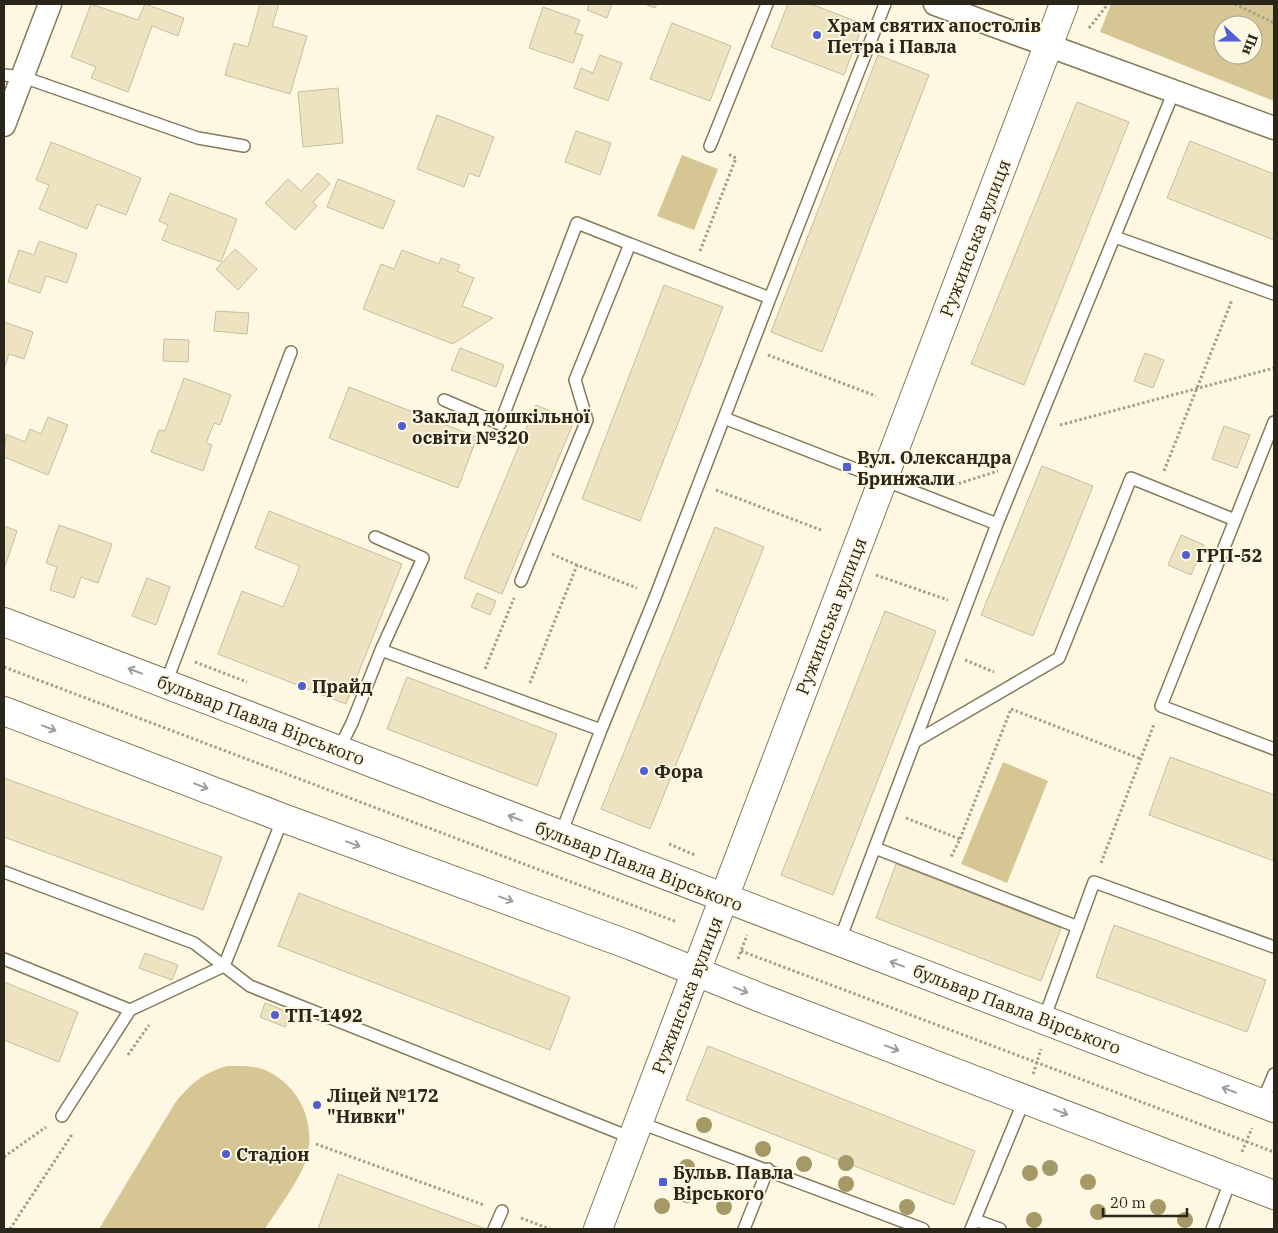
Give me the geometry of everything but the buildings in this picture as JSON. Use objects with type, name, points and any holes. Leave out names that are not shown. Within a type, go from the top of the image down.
[{"type":"street","points":[[4,126],[13,76],[50,4]]},
{"type":"street","points":[[935,4],[1274,128]]},
{"type":"street","name":"Ружинська вулиця","points":[[598,1229],[1064,4]]},
{"type":"street","name":"бульвар Павла Вірського","points":[[4,622],[339,749],[723,899],[1268,1105]]},
{"type":"street","points":[[4,711],[284,818],[696,971],[1274,1195]]},
{"type":"lane","points":[[710,146],[766,4]]},
{"type":"lane","points":[[560,836],[656,595],[885,4]]},
{"type":"lane","points":[[13,76],[198,138],[244,146]]},
{"type":"lane","points":[[840,942],[997,524],[1174,91]]},
{"type":"lane","points":[[444,400],[500,424],[577,223],[770,298]]},
{"type":"lane","points":[[1115,237],[1274,294]]},
{"type":"lane","points":[[521,581],[587,420],[576,380],[630,244]]},
{"type":"lane","points":[[166,683],[292,352]]},
{"type":"lane","points":[[724,418],[997,524]]},
{"type":"lane","points":[[1274,422],[1161,706],[1274,749]]},
{"type":"lane","points":[[916,741],[1059,658],[1131,478],[1235,520]]},
{"type":"lane","points":[[339,749],[423,558],[375,537]]},
{"type":"lane","points":[[381,650],[601,730]]},
{"type":"lane","points":[[62,1116],[130,1010],[224,966],[284,818]]},
{"type":"lane","points":[[875,848],[1078,927]]},
{"type":"lane","points":[[4,872],[194,943],[250,986],[635,1130],[768,1169],[924,1229]]},
{"type":"lane","points":[[1044,1019],[1094,882],[1274,947]]},
{"type":"lane","points":[[4,959],[130,1010]]},
{"type":"lane","points":[[1268,1105],[1274,1074]]},
{"type":"lane","points":[[1000,1229],[973,1224],[1024,1098]]},
{"type":"lane","points":[[744,1229],[768,1169]]},
{"type":"lane","points":[[1212,1229],[1231,1179]]},
{"type":"lane","points":[[494,1229],[502,1211]]},
{"type":"path","points":[[1089,28],[1108,4]]},
{"type":"path","points":[[1235,4],[1274,23]]},
{"type":"path","points":[[693,268],[736,158],[710,146]]},
{"type":"path","points":[[1157,488],[1239,281]]},
{"type":"path","points":[[750,349],[876,396]]},
{"type":"path","points":[[1035,432],[1274,368]]},
{"type":"path","points":[[922,495],[1022,463]]},
{"type":"path","points":[[699,483],[821,530]]},
{"type":"path","points":[[534,547],[656,595]]},
{"type":"path","points":[[522,702],[577,565]]},
{"type":"path","points":[[873,574],[966,606]]},
{"type":"path","points":[[478,685],[521,581]]},
{"type":"path","points":[[942,874],[960,839],[1011,709],[1018,682],[949,654]]},
{"type":"path","points":[[4,667],[677,922]]},
{"type":"path","points":[[1094,882],[1161,706]]},
{"type":"path","points":[[1011,709],[1141,759]]},
{"type":"path","points":[[889,811],[960,839]]},
{"type":"path","points":[[737,960],[748,932]]},
{"type":"path","points":[[741,951],[1274,1152]]},
{"type":"path","points":[[1024,1098],[1040,1052],[1044,1019]]},
{"type":"path","points":[[1231,1179],[1246,1142],[1268,1105]]},
{"type":"path","points":[[4,1157],[62,1116]]},
{"type":"path","points":[[316,1144],[550,1229]]},
{"type":"shaded area","points":[[1111,4],[1274,4],[1274,101],[1100,32]]},
{"type":"shaded area","points":[[682,155],[718,169],[694,230],[657,216]]},
{"type":"shaded area","points":[[1003,762],[1048,781],[1007,883],[961,864]]},
{"type":"shaded area","name":"Стадіон","points":[[227,1066],[256,1067],[278,1077],[297,1097],[308,1122],[308,1149],[305,1163],[292,1188],[265,1229],[99,1229],[175,1103],[198,1080],[211,1072]]},
{"type":"place","name":"Храм святих апостолів Петра і Павла","points":[[817,35]]},
{"type":"place","name":"Заклад дошкільної освіти №320","points":[[402,426]]},
{"type":"place","name":"Вул. Олександра Бринжали","points":[[847,467]]},
{"type":"place","name":"ГРП-52","points":[[1186,555]]},
{"type":"place","name":"Прайд","points":[[302,686]]},
{"type":"place","name":"Фора","points":[[644,771]]},
{"type":"place","name":"ТП-1492","points":[[275,1015]]},
{"type":"place","name":"Ліцей №172 \"Нивки\"","points":[[317,1105]]},
{"type":"place","name":"Стадіон","points":[[226,1154]]},
{"type":"place","name":"Бульв. Павла Вірського","points":[[663,1182]]}]
